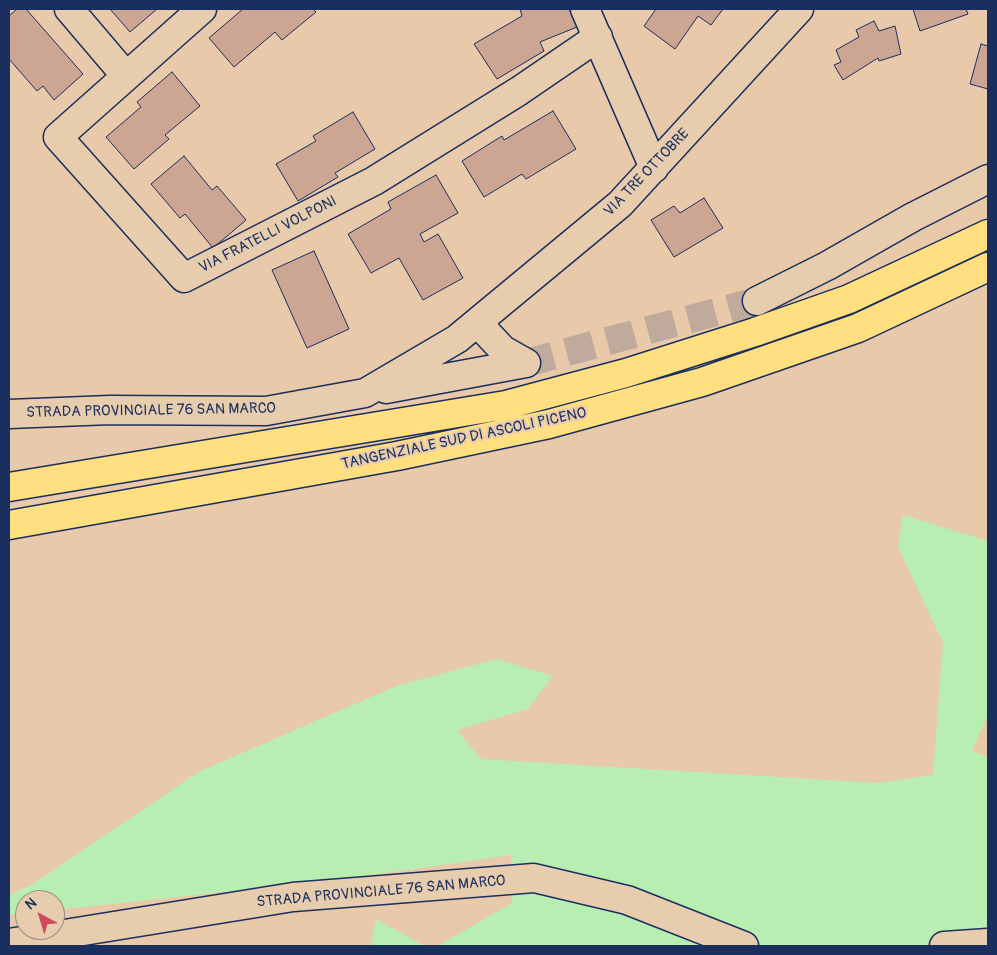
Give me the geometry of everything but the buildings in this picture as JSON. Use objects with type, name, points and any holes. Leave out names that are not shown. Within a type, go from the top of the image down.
[{"type":"highway","name":"TANGENZIALE SUD DI ASCOLI PICENO","points":[[9,487],[506,405],[626,373],[755,332],[848,299],[988,234]]},
{"type":"highway","name":"TANGENZIALE SUD DI ASCOLI PICENO","points":[[9,525],[397,456],[549,424],[702,382],[858,328],[988,267]]},
{"type":"street","points":[[68,9],[126,76]]},
{"type":"street","name":"VIA FRATELLI VOLPONI","points":[[202,9],[58,137],[184,278],[374,180],[519,91],[598,37]]},
{"type":"street","points":[[585,9],[654,168]]},
{"type":"street","name":"VIA TRE OTTOBRE","points":[[480,320],[620,204],[799,9]]},
{"type":"street","points":[[757,301],[826,266],[913,217],[988,180]]},
{"type":"street","points":[[365,393],[526,363],[503,350],[487,334],[480,320]]},
{"type":"street","name":"STRADA PROVINCIALE 76 SAN MARCO","points":[[9,414],[110,410],[266,411],[365,393],[456,339],[480,320]]},
{"type":"street","points":[[456,339],[473,362],[484,371]]},
{"type":"street","name":"STRADA PROVINCIALE 76 SAN MARCO","points":[[9,943],[293,897],[534,878],[627,900],[744,946]]},
{"type":"street","points":[[944,946],[988,943]]},
{"type":"green space","points":[[903,515],[988,541],[988,715],[972,751],[988,757],[988,946],[438,946],[512,903],[511,855],[344,879],[65,909],[65,890],[20,890],[33,884],[198,772],[399,685],[497,659],[553,676],[528,709],[457,730],[481,759],[878,783],[933,775],[943,643],[898,547]]},
{"type":"green space","points":[[15,892],[15,914],[9,915],[9,895]]},
{"type":"green space","points":[[376,919],[425,946],[371,946]]},
{"type":"tunnel","points":[[526,363],[757,301]]}]
